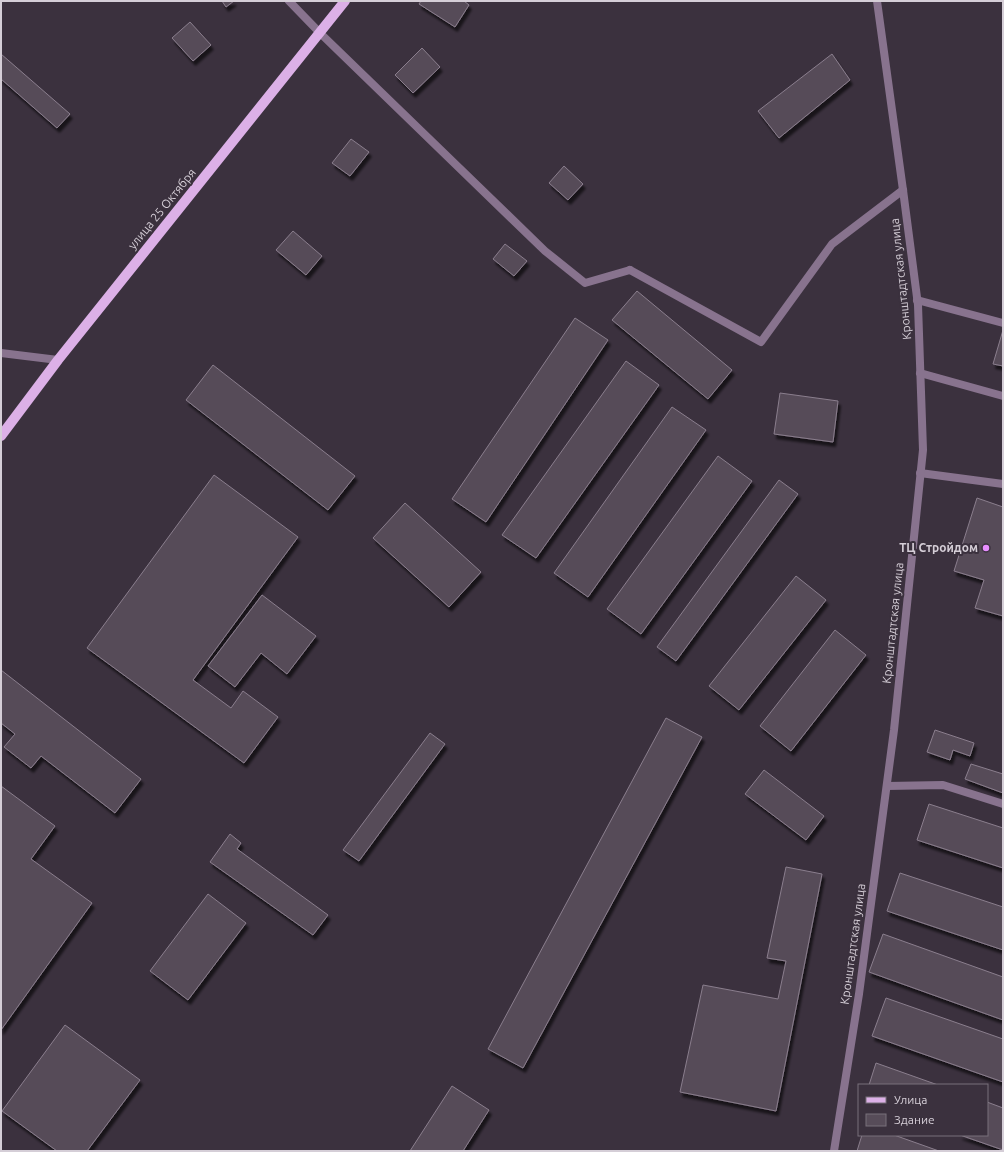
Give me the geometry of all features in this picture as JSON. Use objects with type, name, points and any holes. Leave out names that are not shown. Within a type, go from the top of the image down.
[{"type":"main road","name":"улица 25 Октября","points":[[1,436],[58,360],[345,1]]},
{"type":"street","points":[[289,1],[320,33],[545,251],[585,283],[630,270],[761,342],[832,244],[903,190]]},
{"type":"street","name":"Кронштадтская улица","points":[[834,1151],[859,994],[887,786],[923,450],[917,300],[877,1]]},
{"type":"street","points":[[917,300],[1003,323]]},
{"type":"street","points":[[1,353],[58,360]]},
{"type":"street","points":[[920,373],[1003,396]]},
{"type":"street","points":[[920,473],[1003,484]]},
{"type":"street","points":[[887,786],[943,785],[1003,804]]},
{"type":"building","points":[[222,1],[234,1],[226,7]]},
{"type":"building","points":[[421,1],[464,1],[469,5],[455,27],[419,4]]},
{"type":"building","points":[[190,22],[211,45],[193,61],[172,38]]},
{"type":"building","points":[[422,48],[440,67],[413,93],[395,75]]},
{"type":"building","points":[[1,54],[70,114],[57,128],[1,79]]},
{"type":"building","points":[[832,54],[850,80],[779,138],[758,111]]},
{"type":"building","points":[[351,139],[369,152],[350,176],[332,163]]},
{"type":"building","points":[[564,166],[583,184],[568,200],[549,183]]},
{"type":"building","points":[[293,231],[322,256],[306,275],[276,250]]},
{"type":"building","points":[[505,244],[527,261],[514,276],[493,259]]},
{"type":"building","points":[[637,291],[732,370],[708,399],[612,320]]},
{"type":"building","points":[[575,318],[608,340],[486,522],[452,499]]},
{"type":"building","points":[[1003,330],[1003,366],[993,364]]},
{"type":"building","points":[[626,361],[659,385],[536,558],[502,535]]},
{"type":"building","points":[[213,365],[355,476],[328,510],[186,400]]},
{"type":"building","points":[[780,393],[838,401],[833,442],[774,434]]},
{"type":"building","points":[[672,407],[706,430],[588,597],[554,573]]},
{"type":"building","points":[[718,456],[752,481],[641,634],[607,609]]},
{"type":"building","points":[[214,475],[298,537],[193,680],[231,708],[243,691],[278,717],[244,763],[87,648]]},
{"type":"building","points":[[779,480],[798,494],[676,661],[657,647]]},
{"type":"building","points":[[977,498],[1003,507],[1003,616],[975,608],[984,580],[954,571]]},
{"type":"building","points":[[405,503],[481,572],[449,607],[373,538]]},
{"type":"building","points":[[796,576],[826,600],[739,710],[709,686]]},
{"type":"building","points":[[262,595],[316,636],[287,674],[261,653],[235,687],[208,666]]},
{"type":"building","points":[[835,630],[866,655],[791,751],[760,726]]},
{"type":"building","points":[[1,670],[141,779],[115,813],[41,756],[31,768],[4,747],[15,734],[1,723]]},
{"type":"building","points":[[666,718],[702,737],[523,1068],[488,1049]]},
{"type":"building","points":[[935,730],[974,743],[970,756],[953,750],[950,760],[927,752]]},
{"type":"building","points":[[430,733],[445,744],[359,861],[343,850]]},
{"type":"building","points":[[971,764],[1003,774],[1003,793],[965,779]]},
{"type":"building","points":[[764,770],[824,816],[806,840],[745,794]]},
{"type":"building","points":[[1,786],[55,826],[31,859],[92,903],[1,1030]]},
{"type":"building","points":[[929,804],[1003,828],[1003,868],[917,840]]},
{"type":"building","points":[[230,834],[241,843],[237,849],[328,915],[313,935],[210,862]]},
{"type":"building","points":[[786,867],[822,874],[776,1111],[680,1092],[703,985],[778,999],[786,961],[767,958]]},
{"type":"building","points":[[900,873],[1003,907],[1003,950],[887,911]]},
{"type":"building","points":[[208,894],[246,923],[188,1000],[150,971]]},
{"type":"building","points":[[883,934],[1003,977],[1003,1020],[869,972]]},
{"type":"building","points":[[886,998],[1003,1039],[1003,1082],[872,1036]]},
{"type":"building","points":[[65,1025],[140,1080],[87,1151],[57,1151],[2,1111]]},
{"type":"building","points":[[876,1063],[935,1084],[869,1084]]},
{"type":"building","points":[[452,1086],[489,1110],[463,1151],[410,1151]]},
{"type":"building","points":[[988,1102],[1003,1108],[1003,1150],[963,1136],[988,1136]]},
{"type":"building","points":[[862,1136],[897,1136],[939,1151],[857,1151]]},
{"type":"place","name":"ТЦ Стройдом","points":[[986,548]]}]
